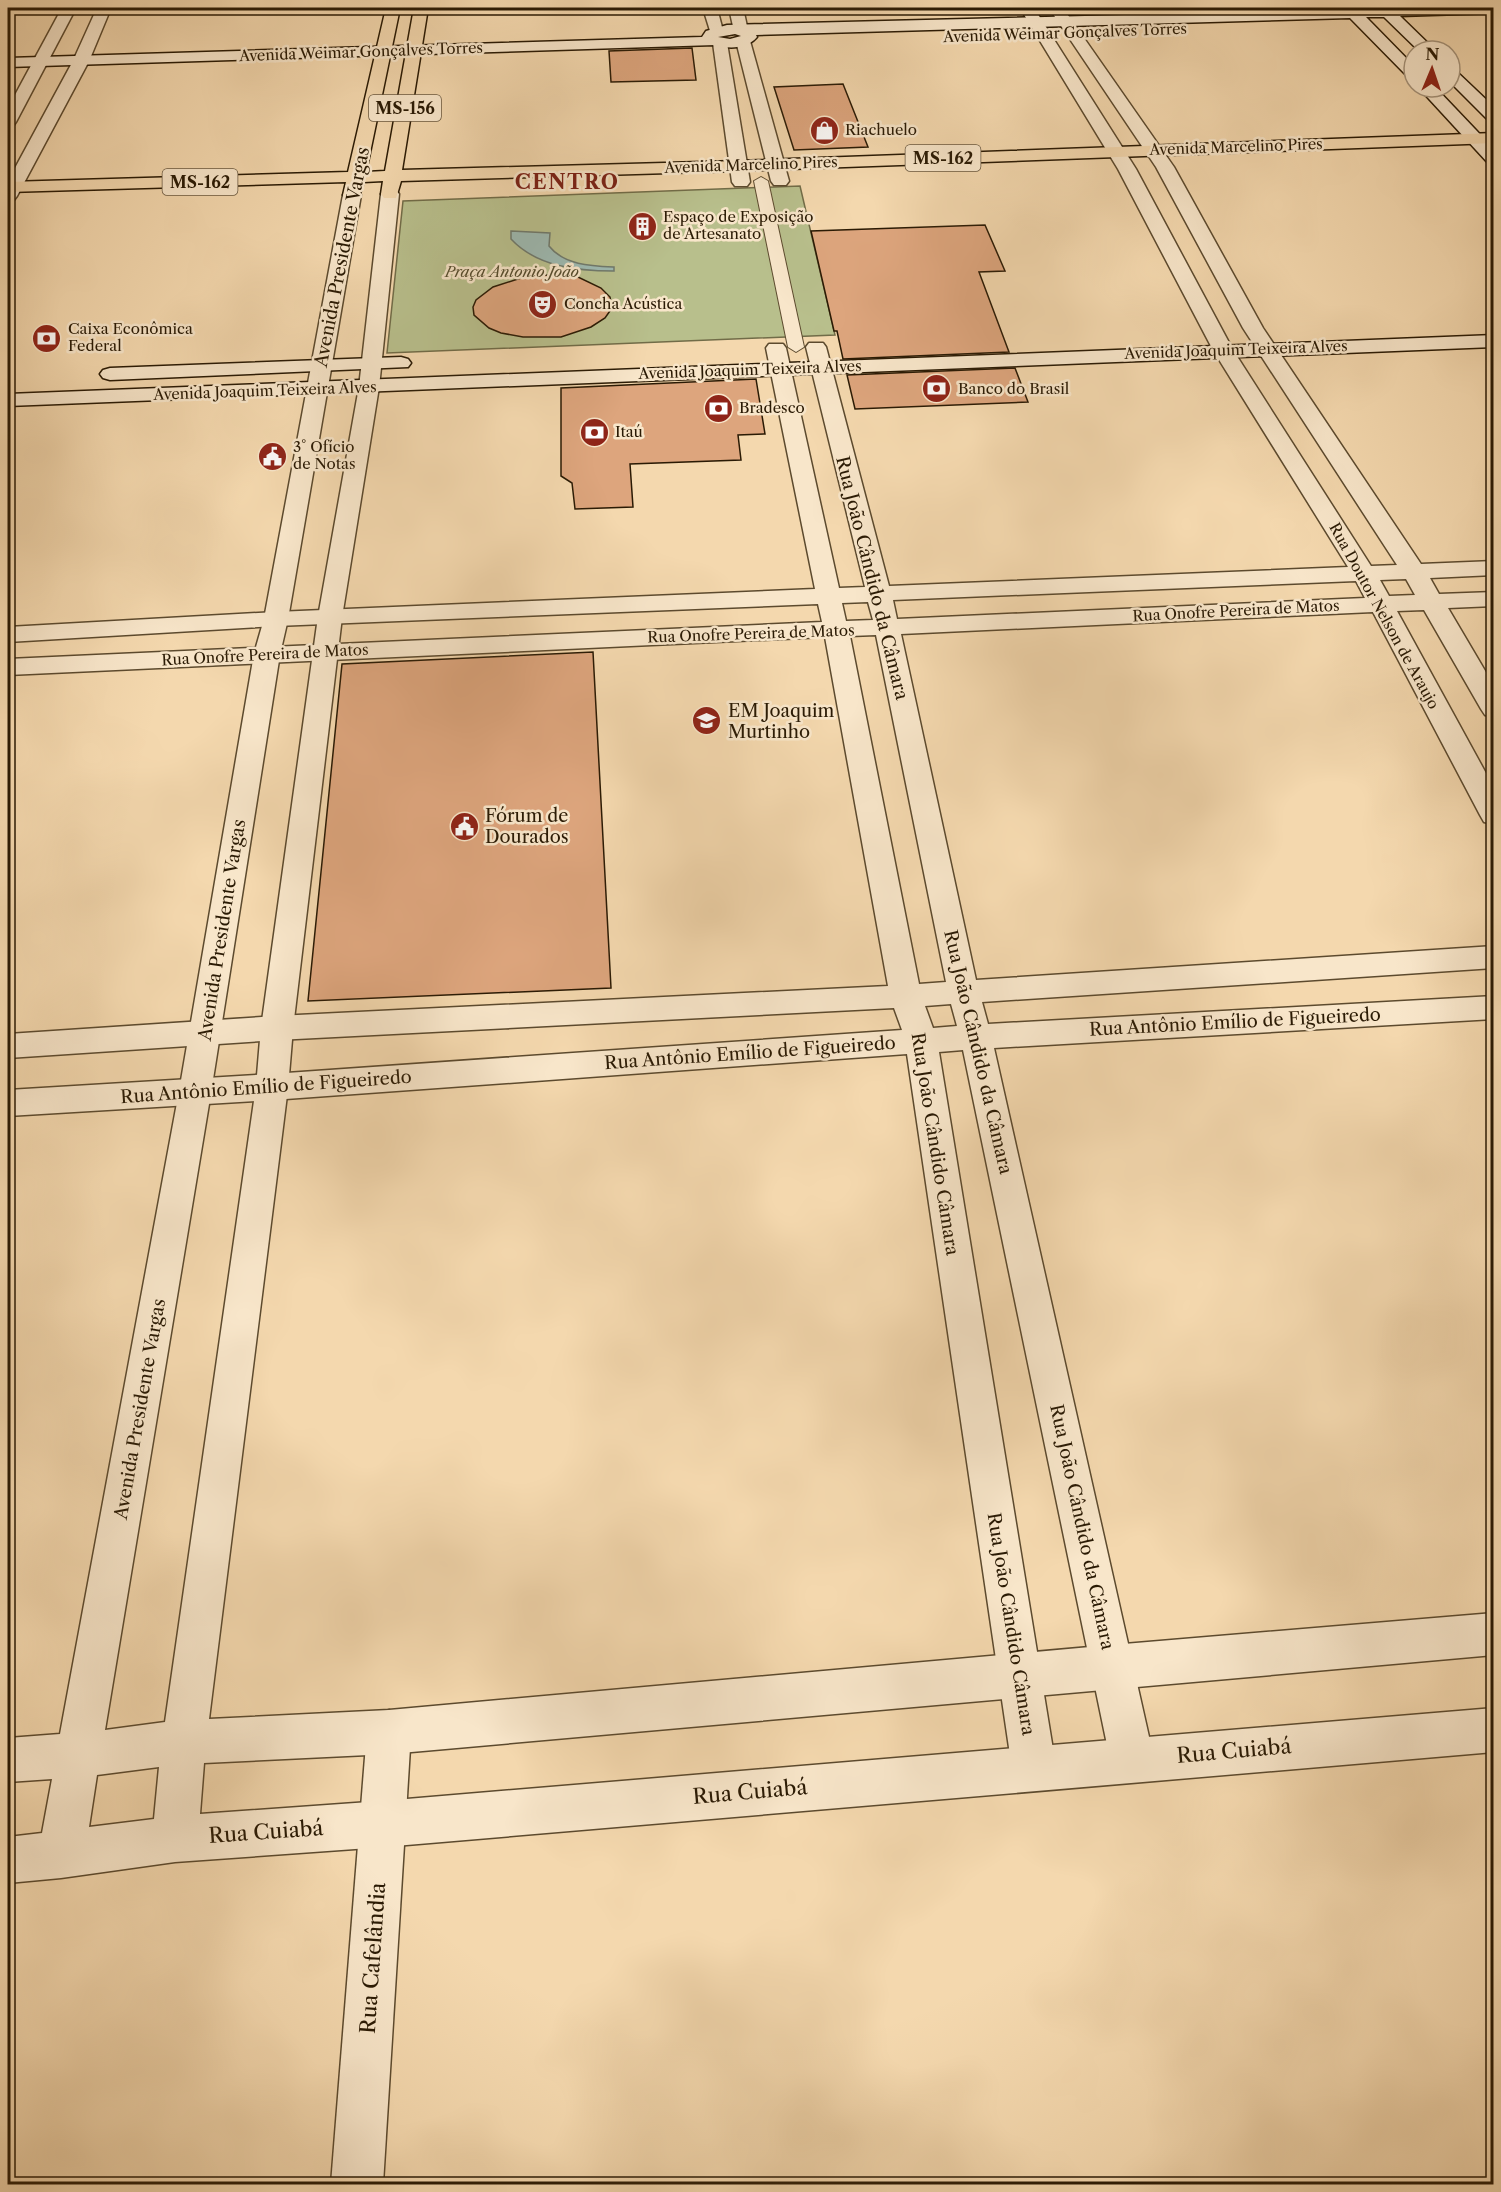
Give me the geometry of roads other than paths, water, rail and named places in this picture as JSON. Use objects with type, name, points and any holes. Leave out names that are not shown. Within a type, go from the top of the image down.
[{"type":"main road","name":"Avenida Presidente Vargas","points":[[349,189],[372,106],[393,8]]},
{"type":"main road","name":"Avenida Presidente Vargas","points":[[395,188],[405,106],[421,8]]},
{"type":"main road","points":[[372,106],[405,106]]},
{"type":"main road","name":"Avenida Marcelino Pires","points":[[522,189],[740,174],[761,182],[778,173],[1115,151],[1494,138]]},
{"type":"main road","points":[[1468,158],[1493,157]]},
{"type":"main road","name":"Avenida Marcelino Pires","points":[[1104,170],[1188,166]]},
{"type":"main road","name":"Avenida Marcelino Pires","points":[[11,197],[395,188],[778,173],[960,175]]},
{"type":"street","points":[[8,122],[69,8]]},
{"type":"street","points":[[11,197],[83,56],[104,8]]},
{"type":"street","points":[[710,8],[740,174]]},
{"type":"street","points":[[736,8],[778,173]]},
{"type":"street","name":"Rua Doutor Nelson de Araujo","points":[[1027,8],[1127,169],[1217,339],[1364,573],[1494,815]]},
{"type":"street","name":"Avenida Weimar Gonçalves Torres","points":[[8,63],[44,57],[1039,28],[1064,21],[1391,14],[1494,9]]},
{"type":"street","points":[[1391,14],[1416,39]]},
{"type":"street","name":"Avenida Weimar Gonçalves Torres","points":[[1391,14],[1494,20]]},
{"type":"street","points":[[1355,15],[1402,63]]},
{"type":"street","points":[[1064,21],[1165,167],[1265,327],[1266,348],[1414,572],[1494,709]]},
{"type":"street","name":"Avenida Weimar Gonçalves Torres","points":[[8,52],[44,57]]},
{"type":"street","points":[[1462,85],[1494,117]]},
{"type":"street","points":[[1438,99],[1493,157]]},
{"type":"street","name":"Rua João Cândido Câmara","points":[[761,182],[797,353],[828,596],[906,996],[921,1041],[1034,1768]]},
{"type":"street","name":"Avenida Presidente Vargas","points":[[175,1839],[184,1742],[272,1087],[277,1028],[330,617],[370,375],[395,188]]},
{"type":"street","name":"Avenida Presidente Vargas","points":[[62,1855],[205,1034],[267,654],[276,619],[320,378],[349,189]]},
{"type":"street","name":"Avenida Joaquim Teixeira Alves","points":[[8,400],[370,375],[797,353],[1217,339],[1265,327]]},
{"type":"street","name":"Avenida Joaquim Teixeira Alves","points":[[1187,330],[1217,339],[1266,348],[1494,341]]},
{"type":"street","name":"Rua João Cândido da Câmara","points":[[797,353],[886,627],[963,990],[976,1037],[1132,1759]]},
{"type":"street","name":"Avenida Joaquim Teixeira Alves","points":[[370,375],[419,362]]},
{"type":"street","name":"Avenida Joaquim Teixeira Alves","points":[[89,375],[320,378]]},
{"type":"street","name":"Rua Onofre Pereira de Matos","points":[[8,634],[276,619],[1494,568]]},
{"type":"street","name":"Rua Onofre Pereira de Matos","points":[[8,667],[836,631],[1494,599]]},
{"type":"street","points":[[8,1046],[277,1028],[906,996],[963,990],[1494,957]]},
{"type":"street","name":"Rua Antônio Emílio de Figueiredo","points":[[8,1103],[272,1087],[976,1037],[1494,1007]]},
{"type":"street","points":[[8,1760],[80,1755],[184,1742],[389,1732],[1019,1674],[1494,1634]]},
{"type":"street","name":"Rua Cuiabá","points":[[8,1860],[175,1839],[383,1824],[1494,1730]]},
{"type":"street","name":"Rua Cafelândia","points":[[357,2184],[389,1732]]},
{"type":"water","points":[[511,231],[550,233],[549,246],[562,257],[587,265],[614,267],[614,271],[572,268],[533,256],[511,239]]},
{"type":"place","name":"Riachuelo","points":[[824,130]]},
{"type":"place","name":"Espaço de Exposição de Artesanato","points":[[642,226]]},
{"type":"place","name":"Concha Acústica","points":[[543,304]]},
{"type":"place","name":"Caixa Econômica Federal","points":[[47,338]]},
{"type":"place","name":"Banco do Brasil","points":[[937,389]]},
{"type":"place","name":"Bradesco","points":[[718,408]]},
{"type":"place","name":"Itaú","points":[[594,432]]},
{"type":"place","name":"3° Ofício de Notas","points":[[272,456]]},
{"type":"place","name":"EM Joaquim Murtinho","points":[[707,721]]},
{"type":"place","name":"Fórum de Dourados","points":[[464,826]]},
{"type":"district","name":"CENTRO","points":[[567,182]]},
{"type":"park label","name":"Praça Antonio João","points":[[512,272]]}]
